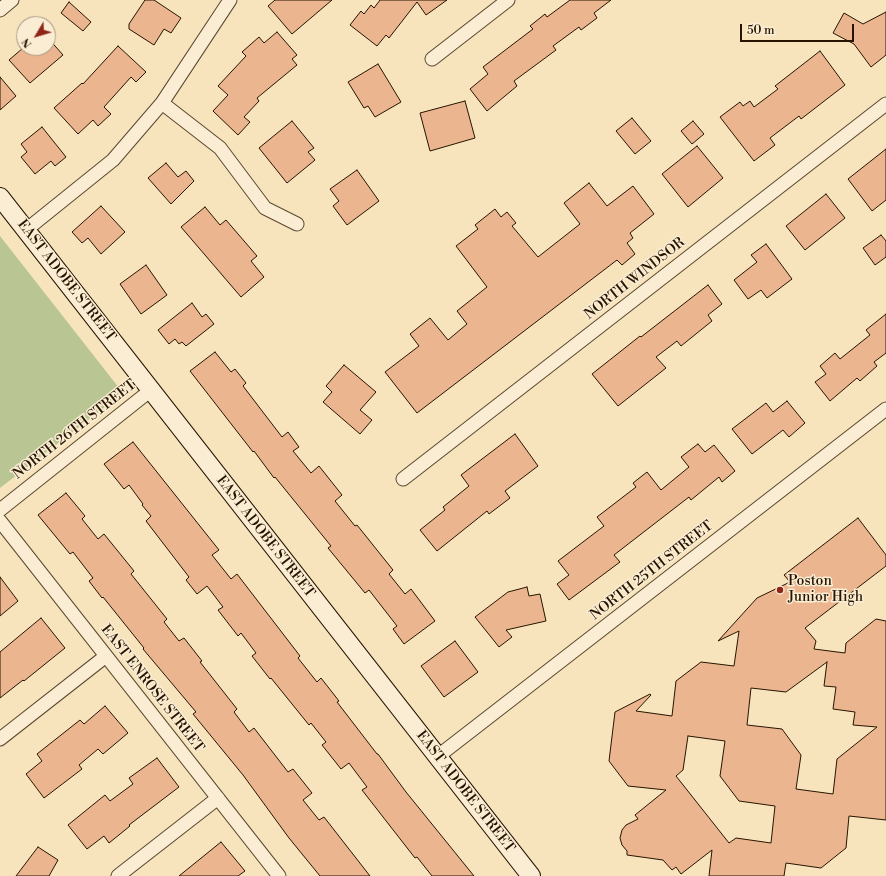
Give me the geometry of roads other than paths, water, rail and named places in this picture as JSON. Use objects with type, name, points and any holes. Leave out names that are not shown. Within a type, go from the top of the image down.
[{"type":"street","points":[[0,10],[12,0]]},
{"type":"street","points":[[26,230],[113,160],[162,103],[230,0]]},
{"type":"street","points":[[432,59],[504,1]]},
{"type":"street","points":[[162,103],[220,148],[265,208],[296,224]]},
{"type":"street","name":"NORTH WINDSOR","points":[[403,479],[886,104]]},
{"type":"street","name":"EAST ADOBE STREET","points":[[0,197],[531,876]]},
{"type":"street","name":"NORTH 26TH STREET","points":[[0,510],[151,390]]},
{"type":"street","name":"NORTH 25TH STREET","points":[[437,757],[886,409]]},
{"type":"street","name":"EAST ENROSE STREET","points":[[0,522],[279,876]]},
{"type":"street","points":[[0,739],[106,656]]},
{"type":"street","points":[[118,876],[218,798]]},
{"type":"place","name":"Poston Junior High","points":[[780,590]]}]
